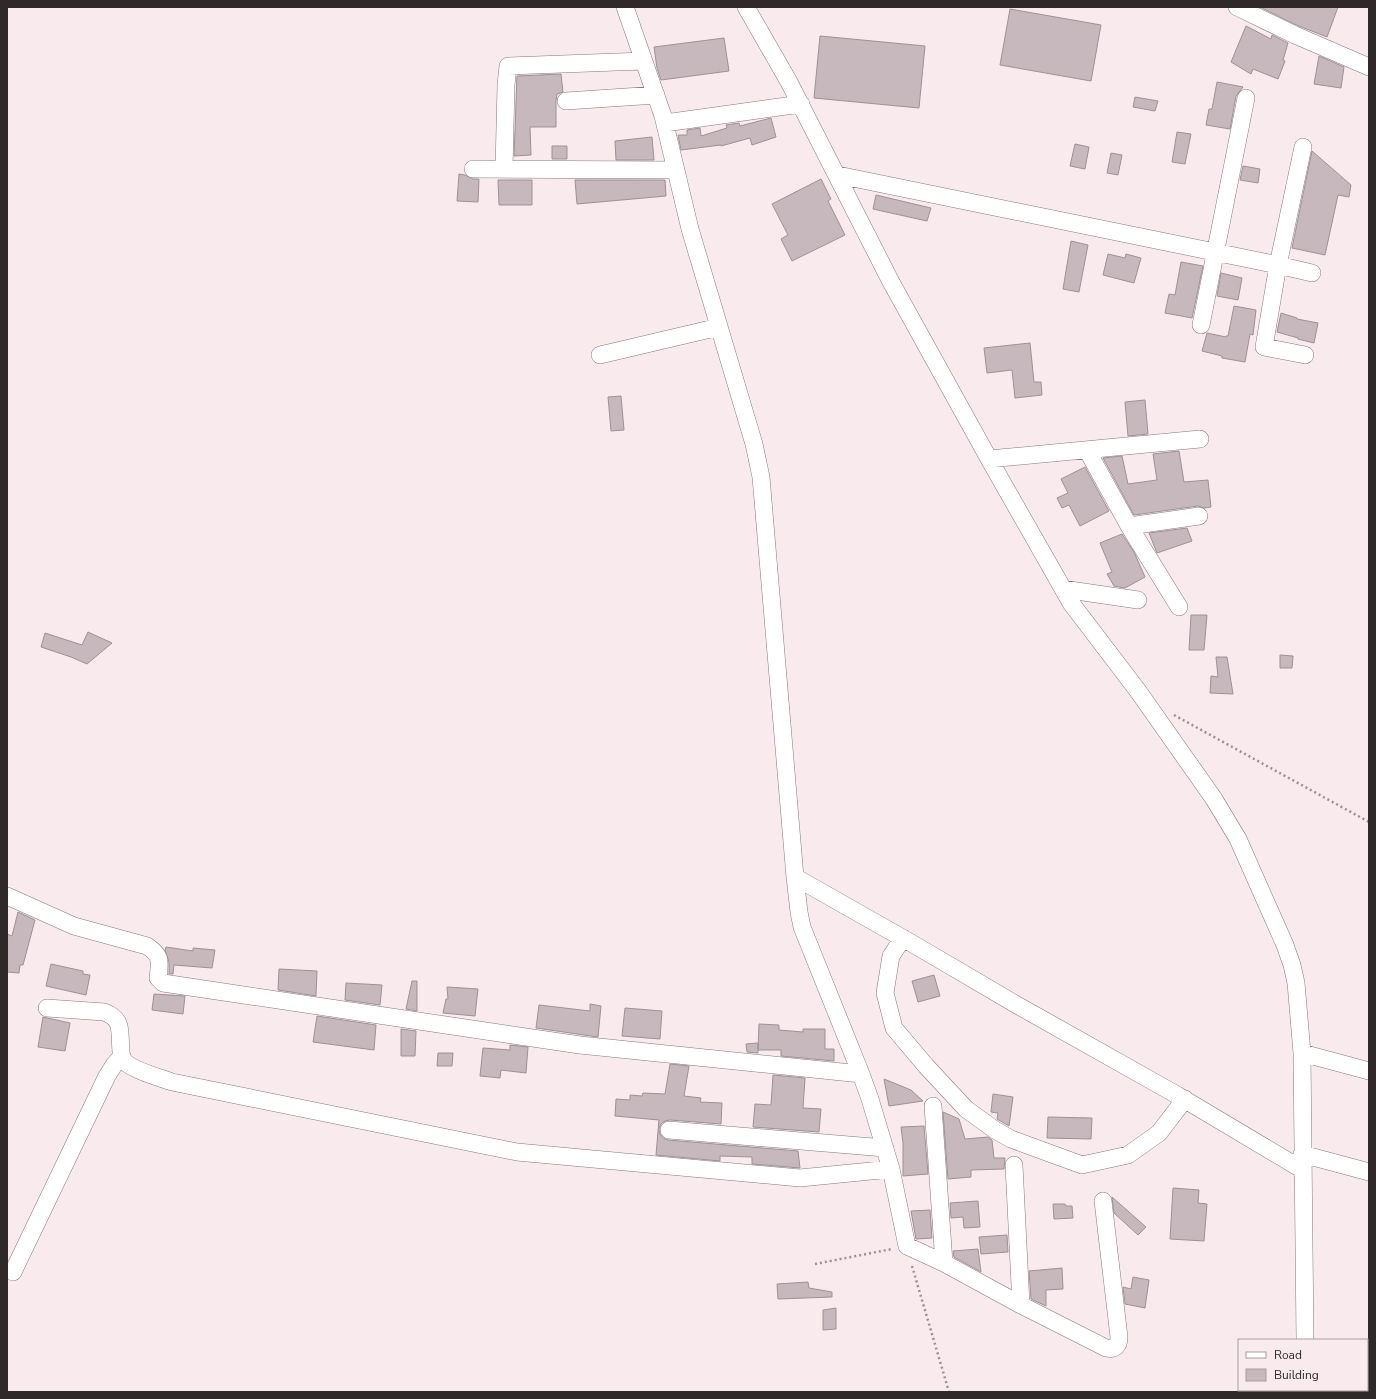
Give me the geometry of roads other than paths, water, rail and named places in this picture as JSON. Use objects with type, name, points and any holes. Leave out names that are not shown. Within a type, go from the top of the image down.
[{"type":"street","points":[[625,7],[665,123],[690,229],[754,444],[761,477],[795,877],[802,927],[870,1099],[891,1169],[907,1246],[944,1263],[1021,1305],[1106,1348],[1111,1349],[1119,1344],[1120,1337],[1103,1201]]},
{"type":"street","points":[[746,7],[801,104],[891,282],[1063,589],[1138,690],[1214,799],[1238,839],[1285,945],[1296,982],[1302,1053],[1304,1339]]},
{"type":"street","points":[[1237,7],[1295,35],[1369,67]]},
{"type":"street","points":[[504,169],[506,85],[508,66],[644,61]]},
{"type":"street","points":[[566,101],[656,95]]},
{"type":"street","points":[[1201,325],[1246,98]]},
{"type":"street","points":[[665,123],[801,104]]},
{"type":"street","points":[[1303,147],[1278,265],[1264,347],[1305,355]]},
{"type":"street","points":[[473,168],[676,170]]},
{"type":"street","points":[[838,175],[1312,273]]},
{"type":"street","points":[[600,355],[719,327]]},
{"type":"street","points":[[989,459],[1200,439]]},
{"type":"street","points":[[1088,450],[1130,526],[1180,607]]},
{"type":"street","points":[[1130,526],[1199,516]]},
{"type":"street","points":[[1063,589],[1138,600]]},
{"type":"street","points":[[795,877],[903,938],[983,986],[1185,1099],[1302,1162],[1369,1172]]},
{"type":"street","points":[[7,896],[74,926],[147,946],[159,957],[158,978],[163,982],[170,984],[580,1045],[861,1074]]},
{"type":"street","points":[[903,938],[892,956],[885,994],[894,1028],[926,1066],[966,1109],[1011,1139],[1082,1165],[1128,1154],[1159,1133],[1185,1099]]},
{"type":"street","points":[[47,1008],[104,1012],[112,1015],[118,1022],[122,1056],[125,1062],[172,1082],[517,1152],[800,1178],[891,1169]]},
{"type":"street","points":[[1302,1053],[1369,1072]]},
{"type":"street","points":[[13,1272],[107,1076],[122,1056]]},
{"type":"street","points":[[933,1106],[944,1263]]},
{"type":"street","points":[[669,1130],[885,1148]]},
{"type":"street","points":[[1014,1165],[1021,1305]]}]
